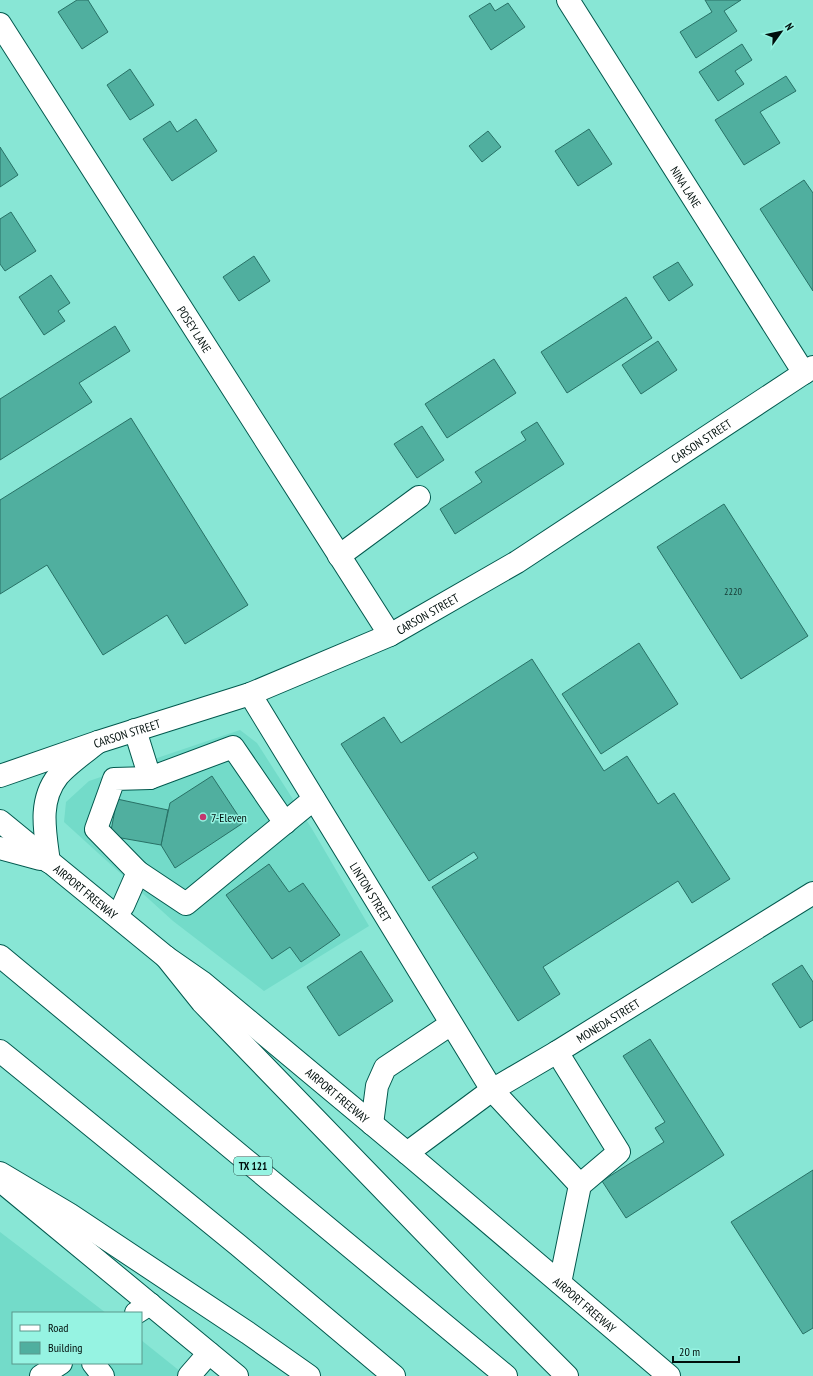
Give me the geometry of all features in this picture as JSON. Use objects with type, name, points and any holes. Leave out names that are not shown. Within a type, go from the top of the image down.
[{"type":"main road","name":"NINA LANE","points":[[568,0],[809,370]]},
{"type":"main road","name":"POSEY LANE","points":[[0,24],[390,635]]},
{"type":"main road","name":"CARSON STREET","points":[[0,776],[134,730],[250,694],[390,635],[517,562],[809,370]]},
{"type":"main road","points":[[340,556],[419,497]]},
{"type":"main road","name":"LINTON STREET","points":[[250,694],[492,1090],[580,1185]]},
{"type":"main road","points":[[134,730],[150,778]]},
{"type":"main road","points":[[0,848],[49,862],[44,825],[44,810],[49,790],[59,775],[98,742]]},
{"type":"main road","points":[[285,822],[233,747],[150,778],[114,779],[96,829],[138,872],[186,904],[314,799]]},
{"type":"main road","name":"AIRPORT FREEWAY","points":[[0,821],[166,957],[202,982],[407,1153],[669,1376]]},
{"type":"main road","points":[[123,906],[138,872]]},
{"type":"main road","name":"MONEDA STREET","points":[[407,1153],[492,1090],[557,1052],[813,893]]},
{"type":"main road","name":"TX 121","points":[[0,956],[506,1376]]},
{"type":"main road","points":[[166,957],[202,1002],[475,1284],[567,1376]]},
{"type":"main road","points":[[372,1124],[377,1086],[383,1071],[389,1064],[451,1024]]},
{"type":"main road","points":[[0,1051],[238,1245],[394,1376]]},
{"type":"main road","points":[[557,1052],[619,1152],[580,1185],[560,1283]]},
{"type":"main road","points":[[0,1173],[69,1214],[248,1333],[309,1376]]},
{"type":"main road","points":[[0,1180],[143,1308],[209,1353],[237,1376]]},
{"type":"main road","points":[[189,1376],[209,1353]]},
{"type":"main road","points":[[41,1376],[59,1364]]},
{"type":"main road","points":[[94,1364],[103,1376]]},
{"type":"shaded area","points":[[240,730],[257,743],[312,829],[369,926],[264,991],[173,921],[64,822],[66,802],[89,781]]},
{"type":"shaded area","points":[[0,1232],[105,1312],[12,1312],[12,1364],[142,1364],[142,1341],[186,1376],[0,1376]]},
{"type":"building","points":[[77,0],[88,0],[108,32],[82,49],[58,12]]},
{"type":"building","points":[[705,0],[741,0],[724,11],[737,31],[696,58],[680,32],[712,12]]},
{"type":"building","points":[[490,3],[495,11],[508,3],[525,27],[491,50],[469,16]]},
{"type":"building","points":[[742,44],[752,60],[735,71],[744,84],[718,101],[699,72]]},
{"type":"building","points":[[130,69],[154,105],[130,120],[107,85]]},
{"type":"building","points":[[786,76],[796,91],[760,112],[780,143],[744,165],[715,120]]},
{"type":"building","points":[[196,119],[217,151],[172,181],[143,139],[170,121],[177,132]]},
{"type":"building","points":[[589,129],[612,164],[578,186],[555,151]]},
{"type":"building","points":[[488,131],[501,147],[482,162],[469,146]]},
{"type":"building","points":[[0,147],[18,175],[0,187]]},
{"type":"building","points":[[804,180],[813,193],[813,291],[760,209]]},
{"type":"building","points":[[11,212],[36,251],[5,271],[0,264],[0,219]]},
{"type":"building","points":[[254,256],[270,281],[239,301],[223,277]]},
{"type":"building","points":[[678,262],[693,285],[669,301],[653,277]]},
{"type":"building","points":[[51,275],[70,303],[58,311],[65,321],[44,335],[19,297]]},
{"type":"building","points":[[626,297],[652,338],[567,393],[541,352]]},
{"type":"building","points":[[115,326],[130,351],[79,383],[92,402],[0,460],[0,399]]},
{"type":"building","points":[[658,341],[677,370],[641,394],[622,365]]},
{"type":"building","points":[[494,359],[516,393],[447,438],[425,404]]},
{"type":"building","points":[[131,418],[248,605],[185,644],[167,615],[103,655],[47,565],[0,594],[0,500]]},
{"type":"building","points":[[537,422],[564,464],[455,534],[440,509],[482,482],[475,472],[526,440],[521,432]]},
{"type":"building","points":[[422,426],[444,460],[417,478],[394,444]]},
{"type":"building","points":[[724,504],[808,636],[741,679],[657,547]]},
{"type":"building","points":[[639,643],[678,704],[601,754],[562,694]]},
{"type":"building","points":[[532,659],[604,771],[627,756],[658,804],[674,793],[730,879],[692,903],[678,881],[543,967],[560,994],[518,1021],[432,887],[478,858],[474,852],[429,881],[341,744],[384,717],[401,743]]},
{"type":"building","name":"7-Eleven","points":[[212,776],[243,823],[175,868],[161,845],[170,803]]},
{"type":"building","points":[[117,799],[168,810],[161,845],[110,836]]},
{"type":"building","points":[[269,864],[289,892],[303,883],[340,935],[301,962],[290,947],[272,959],[226,895]]},
{"type":"building","points":[[361,951],[393,1001],[339,1036],[307,987]]},
{"type":"building","points":[[802,965],[813,982],[813,1020],[800,1028],[772,984]]},
{"type":"building","points":[[650,1039],[724,1155],[626,1218],[602,1181],[664,1142],[655,1128],[665,1122],[623,1056]]},
{"type":"building","points":[[813,1170],[813,1328],[803,1334],[731,1222]]},
{"type":"place","name":"7-Eleven","points":[[203,817]]}]
